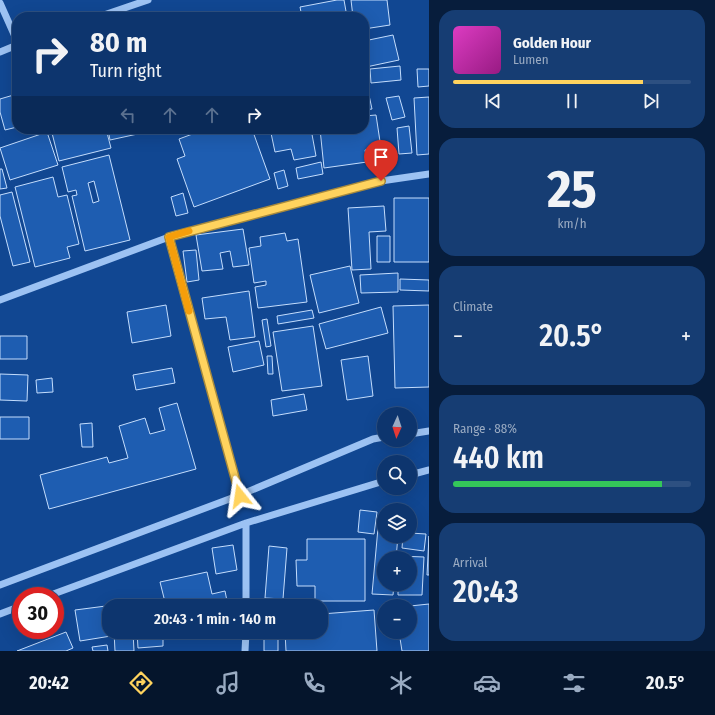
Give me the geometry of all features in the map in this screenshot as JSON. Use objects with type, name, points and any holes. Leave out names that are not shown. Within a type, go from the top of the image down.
[{"type":"street","points":[[113,12],[148,0]]},
{"type":"street","points":[[0,3],[12,30]]},
{"type":"street","points":[[0,52],[12,47]]},
{"type":"street","points":[[0,300],[169,237],[381,181],[429,174]]},
{"type":"street","points":[[169,237],[240,496]]},
{"type":"street","points":[[417,433],[429,431]]},
{"type":"street","points":[[0,585],[240,496],[377,438]]},
{"type":"street","points":[[417,473],[429,470]]},
{"type":"street","points":[[64,590],[246,523],[377,484]]},
{"type":"street","points":[[246,523],[246,599]]},
{"type":"street","points":[[0,614],[12,609]]},
{"type":"street","points":[[246,639],[246,651]]},
{"type":"building","points":[[344,0],[346,12],[301,12],[300,7]]},
{"type":"building","points":[[351,0],[387,0],[390,25],[369,28],[369,12],[352,12]]},
{"type":"building","points":[[393,35],[399,60],[369,66],[369,40]]},
{"type":"building","points":[[400,66],[401,80],[371,83],[370,69]]},
{"type":"building","points":[[417,69],[429,69],[429,86],[418,87]]},
{"type":"building","points":[[12,95],[12,128],[5,130],[0,112],[0,99]]},
{"type":"building","points":[[369,95],[372,109],[369,109]]},
{"type":"building","points":[[399,96],[405,117],[392,120],[386,98]]},
{"type":"building","points":[[429,97],[429,154],[417,155],[414,98]]},
{"type":"building","points":[[376,115],[381,148],[365,150],[367,162],[324,168],[321,134],[369,134],[369,116]]},
{"type":"building","points":[[409,126],[412,153],[399,154],[397,128]]},
{"type":"building","points":[[41,134],[48,134],[58,165],[10,180],[0,148]]},
{"type":"building","points":[[52,134],[107,134],[111,148],[59,161]]},
{"type":"building","points":[[109,134],[138,134],[110,140]]},
{"type":"building","points":[[192,134],[254,134],[270,179],[194,207],[177,159],[185,156],[179,139]]},
{"type":"building","points":[[271,134],[312,134],[316,156],[294,160],[291,149],[275,152]]},
{"type":"building","points":[[109,155],[130,240],[85,251],[72,196],[77,195],[76,190],[68,192],[62,167]],"holes":[[[94,181],[99,201],[93,203],[88,183]]]},
{"type":"building","points":[[321,162],[323,174],[298,179],[296,168]]},
{"type":"building","points":[[0,169],[2,169],[7,188],[0,189]]},
{"type":"building","points":[[284,170],[288,186],[278,189],[274,173]]},
{"type":"building","points":[[53,177],[58,197],[67,195],[79,244],[67,247],[70,258],[35,267],[15,187]]},
{"type":"building","points":[[12,192],[30,262],[13,266],[0,216],[0,195]]},
{"type":"building","points":[[183,193],[188,213],[176,216],[171,197]]},
{"type":"building","points":[[394,198],[429,198],[429,262],[394,262]]},
{"type":"building","points":[[384,206],[386,231],[369,232],[371,269],[352,270],[348,208]]},
{"type":"building","points":[[243,229],[249,265],[233,267],[230,251],[220,253],[223,269],[202,271],[196,235]]},
{"type":"building","points":[[285,233],[287,241],[298,239],[307,302],[258,308],[255,287],[266,285],[266,281],[254,283],[249,248],[261,246],[260,237]]},
{"type":"building","points":[[377,236],[390,236],[390,262],[377,262]]},
{"type":"building","points":[[196,250],[199,280],[187,282],[183,251]]},
{"type":"building","points":[[350,266],[359,303],[319,313],[310,275]]},
{"type":"building","points":[[398,273],[398,292],[361,293],[360,275]]},
{"type":"building","points":[[400,279],[429,280],[429,291],[400,290]]},
{"type":"building","points":[[249,291],[255,337],[230,340],[226,317],[205,319],[202,298]]},
{"type":"building","points":[[166,305],[171,336],[132,343],[127,312]]},
{"type":"building","points":[[429,305],[429,387],[395,388],[393,306]]},
{"type":"building","points":[[381,307],[388,333],[326,349],[319,324]]},
{"type":"building","points":[[312,310],[314,318],[278,324],[277,316]]},
{"type":"building","points":[[267,319],[271,346],[266,347],[262,320]]},
{"type":"building","points":[[313,326],[322,386],[282,391],[273,332]]},
{"type":"building","points":[[0,336],[27,336],[27,359],[0,359]]},
{"type":"building","points":[[259,341],[264,365],[233,372],[228,347]]},
{"type":"building","points":[[267,356],[272,356],[273,374],[268,374]]},
{"type":"building","points":[[368,356],[373,396],[347,400],[341,360]]},
{"type":"building","points":[[172,368],[175,383],[136,390],[133,375]]},
{"type":"building","points":[[0,374],[28,375],[27,401],[0,400]]},
{"type":"building","points":[[52,378],[53,392],[37,393],[36,380]]},
{"type":"building","points":[[304,394],[307,410],[273,416],[271,400]]},
{"type":"building","points":[[177,403],[196,469],[49,509],[40,475],[107,457],[109,463],[128,458],[119,426],[145,418],[150,434],[165,430],[159,408]]},
{"type":"building","points":[[0,417],[29,417],[29,439],[0,439]]},
{"type":"building","points":[[92,423],[93,447],[82,447],[80,424]]},
{"type":"building","points":[[360,510],[377,512],[374,534],[358,532]]},
{"type":"building","points":[[417,533],[426,534],[424,551],[402,548],[402,543],[417,543]]},
{"type":"building","points":[[429,536],[429,575],[427,575]]},
{"type":"building","points":[[307,539],[365,539],[365,601],[328,601],[328,599],[315,599],[315,586],[297,586],[296,560],[307,560]]},
{"type":"building","points":[[377,539],[377,543],[397,543],[397,551],[377,551],[377,591],[393,591],[393,595],[372,594]]},
{"type":"building","points":[[233,545],[237,570],[216,574],[212,548]]},
{"type":"building","points":[[269,546],[287,548],[283,599],[265,598]]},
{"type":"building","points":[[417,557],[424,557],[422,595],[398,595],[398,591],[417,591]]},
{"type":"building","points":[[207,572],[212,594],[225,591],[227,599],[164,599],[160,582]]},
{"type":"building","points":[[429,604],[429,651],[402,651],[400,639],[417,639],[417,605]]},
{"type":"building","points":[[102,607],[102,637],[80,641],[75,610]]},
{"type":"building","points":[[374,610],[377,651],[286,651],[285,639],[328,639],[328,613]]},
{"type":"building","points":[[66,632],[73,648],[66,651],[17,651],[48,639],[64,639],[64,633]]},
{"type":"building","points":[[114,639],[133,639],[134,651],[115,651]]},
{"type":"building","points":[[137,639],[163,639],[163,646],[138,648]]},
{"type":"building","points":[[264,639],[278,639],[278,651],[264,651]]},
{"type":"building","points":[[107,645],[108,651],[93,651],[92,647]]},
{"type":"slow traffic","points":[[189,231],[169,237],[189,311]]},
{"type":"route","points":[[240,496],[169,237],[381,181]]}]
